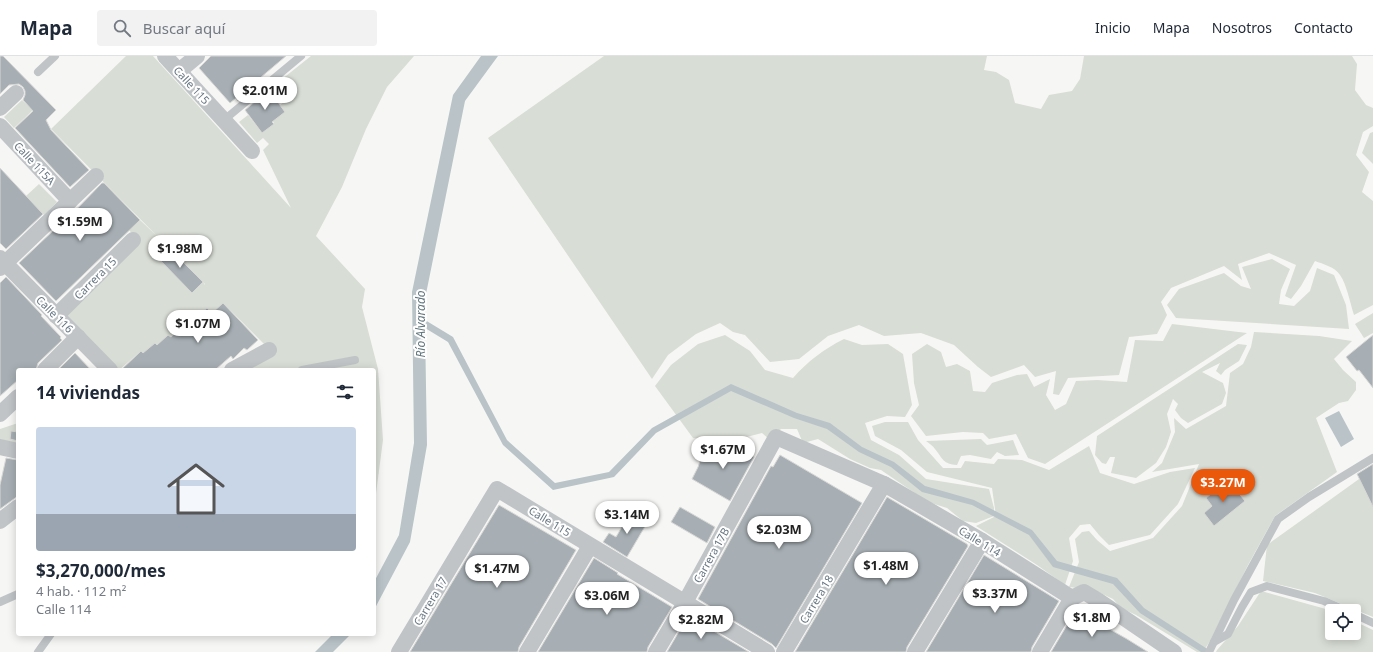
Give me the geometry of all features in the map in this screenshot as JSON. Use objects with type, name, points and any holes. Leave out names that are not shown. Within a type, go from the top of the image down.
[{"type":"street","name":"Calle 115","points":[[165,56],[252,151]]},
{"type":"street","points":[[179,72],[197,56]]},
{"type":"street","points":[[0,108],[16,93]]},
{"type":"street","name":"Calle 115A","points":[[0,126],[70,201]]},
{"type":"street","points":[[2,263],[96,176]]},
{"type":"street","name":"Carrera 15","points":[[56,316],[133,240]]},
{"type":"street","name":"Calle 116","points":[[2,263],[108,368]]},
{"type":"street","points":[[47,368],[78,338]]},
{"type":"street","points":[[236,368],[269,350]]},
{"type":"street","points":[[0,414],[16,399]]},
{"type":"street","name":"Calle 114","points":[[776,437],[884,484],[982,541],[1072,598]]},
{"type":"street","name":"Carrera 17B","points":[[656,652],[776,437]]},
{"type":"street","points":[[0,450],[16,451]]},
{"type":"street","name":"Carrera 18","points":[[784,652],[884,484]]},
{"type":"street","name":"Calle 115","points":[[497,489],[767,652]]},
{"type":"street","name":"Carrera 17","points":[[399,652],[497,489]]},
{"type":"street","points":[[0,521],[16,509]]},
{"type":"street","points":[[915,652],[982,541]]},
{"type":"street","points":[[527,652],[590,546]]},
{"type":"street","points":[[1040,652],[1072,598],[1084,592],[1171,651]]},
{"type":"lane","points":[[38,72],[55,56]]},
{"type":"lane","points":[[224,120],[301,56]]},
{"type":"lane","points":[[313,368],[356,360]]},
{"type":"lane","points":[[1209,652],[1234,600],[1278,520],[1309,497],[1373,458]]},
{"type":"lane","points":[[1214,642],[1228,634],[1251,592],[1266,586],[1331,604]]},
{"type":"lane","points":[[0,602],[16,595]]},
{"type":"lane","points":[[1361,617],[1373,622]]},
{"type":"lane","points":[[38,652],[50,636]]},
{"type":"shaded area","points":[[126,56],[153,56],[291,208],[263,150],[269,144],[263,138],[257,143],[239,122],[248,115],[262,133],[274,124],[273,121],[285,112],[280,105],[294,95],[281,80],[311,56],[414,56],[387,87],[366,129],[342,187],[316,236],[365,289],[362,307],[378,369],[383,440],[376,494],[376,368],[246,368],[273,353],[223,303],[212,313],[184,329],[182,327],[171,337],[168,335],[157,345],[155,343],[143,353],[141,351],[121,368],[117,368],[65,313],[138,240],[129,230],[140,220],[158,237],[51,129]],"holes":[[[167,246],[203,282],[192,293],[156,256]]]},
{"type":"shaded area","points":[[604,56],[987,56],[984,70],[996,72],[1009,80],[1015,103],[1041,109],[1049,95],[1072,91],[1080,79],[1084,56],[1352,56],[1357,64],[1355,90],[1366,105],[1373,108],[1373,126],[1363,132],[1356,155],[1369,172],[1362,192],[1373,201],[1373,305],[1354,315],[1346,289],[1338,272],[1315,261],[1301,286],[1291,299],[1285,296],[1296,265],[1269,253],[1238,264],[1242,280],[1224,266],[1171,288],[1161,302],[1167,315],[1157,334],[1129,337],[1119,375],[1068,378],[1059,395],[1053,394],[1056,371],[1035,377],[1024,365],[991,377],[954,345],[921,333],[884,336],[859,325],[828,336],[799,359],[770,362],[745,335],[733,332],[720,323],[696,334],[668,355],[652,379],[488,138]]},
{"type":"shaded area","points":[[22,100],[33,110],[14,128],[4,117]]},
{"type":"shaded area","points":[[1373,132],[1373,164],[1362,153],[1370,133]]},
{"type":"shaded area","points":[[39,184],[57,202],[44,215],[26,196]]},
{"type":"shaded area","points":[[1272,259],[1290,269],[1281,290],[1279,304],[1294,306],[1310,291],[1317,268],[1334,275],[1346,305],[1349,329],[1176,318],[1167,305],[1179,289],[1224,273],[1241,286],[1251,289],[1242,267]]},
{"type":"shaded area","points":[[1373,313],[1373,333],[1364,338],[1355,324]]},
{"type":"shaded area","points":[[1172,324],[1247,333],[1045,464],[1028,458],[1016,434],[989,439],[983,433],[963,432],[926,436],[911,416],[919,405],[914,383],[912,354],[927,344],[941,352],[946,367],[957,364],[970,371],[973,391],[985,392],[992,383],[1017,375],[1027,374],[1034,387],[1050,379],[1046,395],[1055,410],[1066,404],[1076,381],[1097,380],[1127,382],[1135,340],[1163,341]]},
{"type":"shaded area","points":[[1254,332],[1319,336],[1352,341],[1334,359],[1356,382],[1356,390],[1348,401],[1339,403],[1316,418],[1337,472],[1275,516],[1248,565],[1210,641],[1203,652],[1197,652],[1136,615],[1121,608],[1113,599],[1094,590],[1069,587],[1079,562],[1075,539],[1082,532],[1089,531],[1110,551],[1153,538],[1182,506],[1199,464],[1152,472],[1162,463],[1175,432],[1174,418],[1186,429],[1226,406],[1230,373],[1243,364],[1251,347]]},
{"type":"shaded area","points":[[725,335],[750,351],[765,370],[793,378],[804,366],[817,356],[844,339],[862,345],[888,344],[903,354],[912,405],[905,417],[887,416],[865,423],[871,440],[899,455],[926,479],[989,489],[994,508],[994,516],[976,523],[963,521],[947,508],[928,502],[881,470],[870,468],[850,459],[818,439],[803,443],[797,429],[781,429],[770,440],[762,433],[723,443],[693,438],[655,386],[671,365],[698,344]]},
{"type":"shaded area","points":[[1238,344],[1247,345],[1239,361],[1225,370],[1221,375],[1216,371],[1220,363],[1202,372],[1223,383],[1226,393],[1222,404],[1188,423],[1181,418],[1175,410],[1178,404],[1173,399],[1167,414],[1171,432],[1166,447],[1156,463],[1136,478],[1111,473],[1115,457],[1110,457],[1106,464],[1102,463],[1095,455],[1097,436]]},
{"type":"shaded area","points":[[885,422],[908,422],[918,440],[943,468],[961,468],[965,461],[994,464],[998,459],[1022,460],[1049,470],[1089,446],[1100,473],[1134,484],[1170,472],[1195,468],[1178,504],[1150,535],[1109,545],[1090,524],[1080,525],[1069,538],[1073,561],[1065,585],[976,526],[996,516],[992,488],[927,472],[901,450],[875,436],[872,426]]},
{"type":"shaded area","points":[[16,424],[16,449],[0,445],[0,429]]},
{"type":"shaded area","points":[[981,439],[987,445],[1013,440],[1019,455],[1005,456],[997,452],[991,459],[970,455],[961,456],[957,465],[946,462],[926,441]]},
{"type":"shaded area","points":[[1373,469],[1373,617],[1361,612],[1361,604],[1342,604],[1315,593],[1263,581],[1267,545]]},
{"type":"shaded area","points":[[1261,591],[1325,609],[1325,640],[1361,640],[1361,624],[1373,630],[1373,652],[1216,652],[1238,626]]},
{"type":"water","name":"Río Alvarado","points":[[481,56],[498,56],[465,101],[426,294],[425,320],[453,337],[507,440],[555,483],[609,472],[652,428],[731,384],[797,413],[830,423],[862,447],[894,462],[925,486],[974,500],[1032,530],[1057,561],[1117,578],[1144,608],[1212,652],[1201,652],[1140,613],[1113,584],[1053,567],[1029,535],[972,505],[922,492],[891,467],[859,452],[827,429],[794,418],[731,391],[656,433],[614,477],[553,490],[503,445],[448,342],[425,328],[427,445],[410,542],[376,606],[376,578],[399,535],[414,443],[412,292],[453,95]]},
{"type":"water","points":[[1339,411],[1354,439],[1341,447],[1325,418]]},
{"type":"water","points":[[331,636],[349,636],[333,652],[315,652]]},
{"type":"building","points":[[0,56],[3,56],[56,110],[46,120],[51,130],[89,170],[70,187],[15,128],[33,111],[23,100],[25,91],[19,84],[9,85],[0,94]]},
{"type":"building","points":[[211,56],[286,56],[260,78],[262,81],[238,101],[236,98],[230,103],[199,68]]},
{"type":"building","points":[[269,90],[285,112],[272,122],[274,124],[262,133],[245,110]]},
{"type":"building","points":[[0,168],[43,214],[6,249],[0,243]]},
{"type":"building","points":[[102,183],[104,183],[140,220],[56,301],[19,263],[56,228],[57,229]]},
{"type":"building","points":[[167,246],[203,282],[192,293],[156,256]]},
{"type":"building","points":[[6,277],[42,315],[41,316],[61,337],[60,338],[62,340],[38,363],[37,368],[16,368],[16,382],[0,396],[0,283]]},
{"type":"building","points":[[223,303],[258,340],[247,350],[244,348],[233,359],[231,356],[217,368],[123,368],[141,351],[143,353],[155,343],[157,345],[168,335],[171,337],[182,327],[184,329],[207,308],[212,313]]},
{"type":"building","points":[[1373,335],[1373,388],[1359,370],[1357,371],[1346,357]]},
{"type":"building","points":[[75,353],[89,368],[60,368]]},
{"type":"building","points":[[11,431],[16,432],[16,440],[10,439]]},
{"type":"building","points":[[731,443],[754,457],[730,501],[692,479],[704,449],[725,453]]},
{"type":"building","points":[[780,455],[862,503],[776,648],[772,644],[698,599],[771,466],[773,467]]},
{"type":"building","points":[[6,458],[16,460],[16,497],[0,509],[0,485]]},
{"type":"building","points":[[1373,464],[1373,507],[1357,474]]},
{"type":"building","points":[[1228,480],[1245,501],[1214,526],[1204,513],[1212,506],[1206,498]]},
{"type":"building","points":[[887,497],[968,546],[907,647],[906,652],[795,652]]},
{"type":"building","points":[[499,505],[576,550],[519,647],[518,652],[410,652]]},
{"type":"building","points":[[680,507],[715,527],[707,543],[671,522]]},
{"type":"building","points":[[630,513],[647,523],[627,557],[603,542],[609,533],[616,537]]},
{"type":"building","points":[[984,555],[1059,601],[1032,647],[1031,652],[926,652]]},
{"type":"building","points":[[594,558],[618,573],[617,574],[672,607],[648,647],[647,652],[538,652]]},
{"type":"building","points":[[1076,610],[1127,639],[1148,652],[1051,652]]},
{"type":"building","points":[[688,616],[749,652],[667,652]]}]
